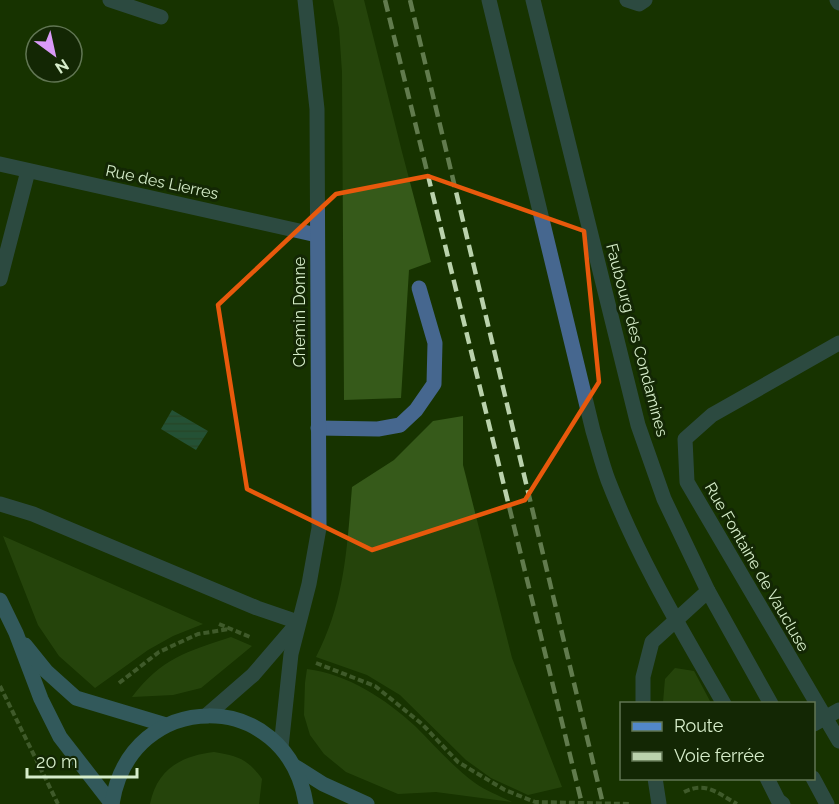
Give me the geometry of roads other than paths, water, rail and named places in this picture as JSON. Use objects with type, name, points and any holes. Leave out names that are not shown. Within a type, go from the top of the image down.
[{"type":"main road","points":[[0,600],[16,633],[41,699],[60,737],[112,804]]},
{"type":"main road","points":[[16,633],[46,672],[76,698],[166,725]]},
{"type":"main road","points":[[112,804],[115,784],[123,766],[135,749],[149,736],[166,725],[186,718],[207,716],[227,717],[247,723],[266,733],[281,747],[296,767],[304,787],[306,804]]},
{"type":"main road","points":[[296,767],[323,784],[367,804]]},
{"type":"street","points":[[110,0],[161,17]]},
{"type":"street","name":"Chemin Donne","points":[[281,747],[291,654],[309,584],[319,528],[317,109],[305,0]]},
{"type":"street","points":[[489,0],[593,431],[607,478],[630,531],[675,619],[723,702]]},
{"type":"street","name":"Faubourg des Condamines","points":[[533,0],[638,425],[664,499],[708,591],[770,702]]},
{"type":"street","points":[[627,0],[639,4],[645,0]]},
{"type":"street","name":"Rue des Lierres","points":[[0,164],[317,236]]},
{"type":"street","points":[[0,279],[28,171]]},
{"type":"street","points":[[318,428],[378,429],[400,425],[416,410],[434,384],[435,343],[419,288]]},
{"type":"street","name":"Rue Fontaine de Vaucluse","points":[[809,702],[687,482],[685,439],[712,415],[839,343]]},
{"type":"street","points":[[0,504],[33,514],[258,609],[298,622]]},
{"type":"street","points":[[643,702],[643,677],[652,642],[708,591]]},
{"type":"street","name":"Chemin Donne","points":[[207,716],[253,675],[298,622]]},
{"type":"street","points":[[819,721],[839,710]]},
{"type":"street","name":"Rue Fontaine de Vaucluse","points":[[819,721],[839,741]]},
{"type":"street","points":[[655,780],[659,803]]},
{"type":"street","points":[[767,780],[778,800],[783,804]]},
{"type":"street","points":[[814,780],[827,804]]},
{"type":"water","points":[[172,410],[208,431],[196,450],[161,429]]},
{"type":"railway","points":[[385,0],[582,804]]},
{"type":"railway","points":[[410,0],[603,804]]}]
